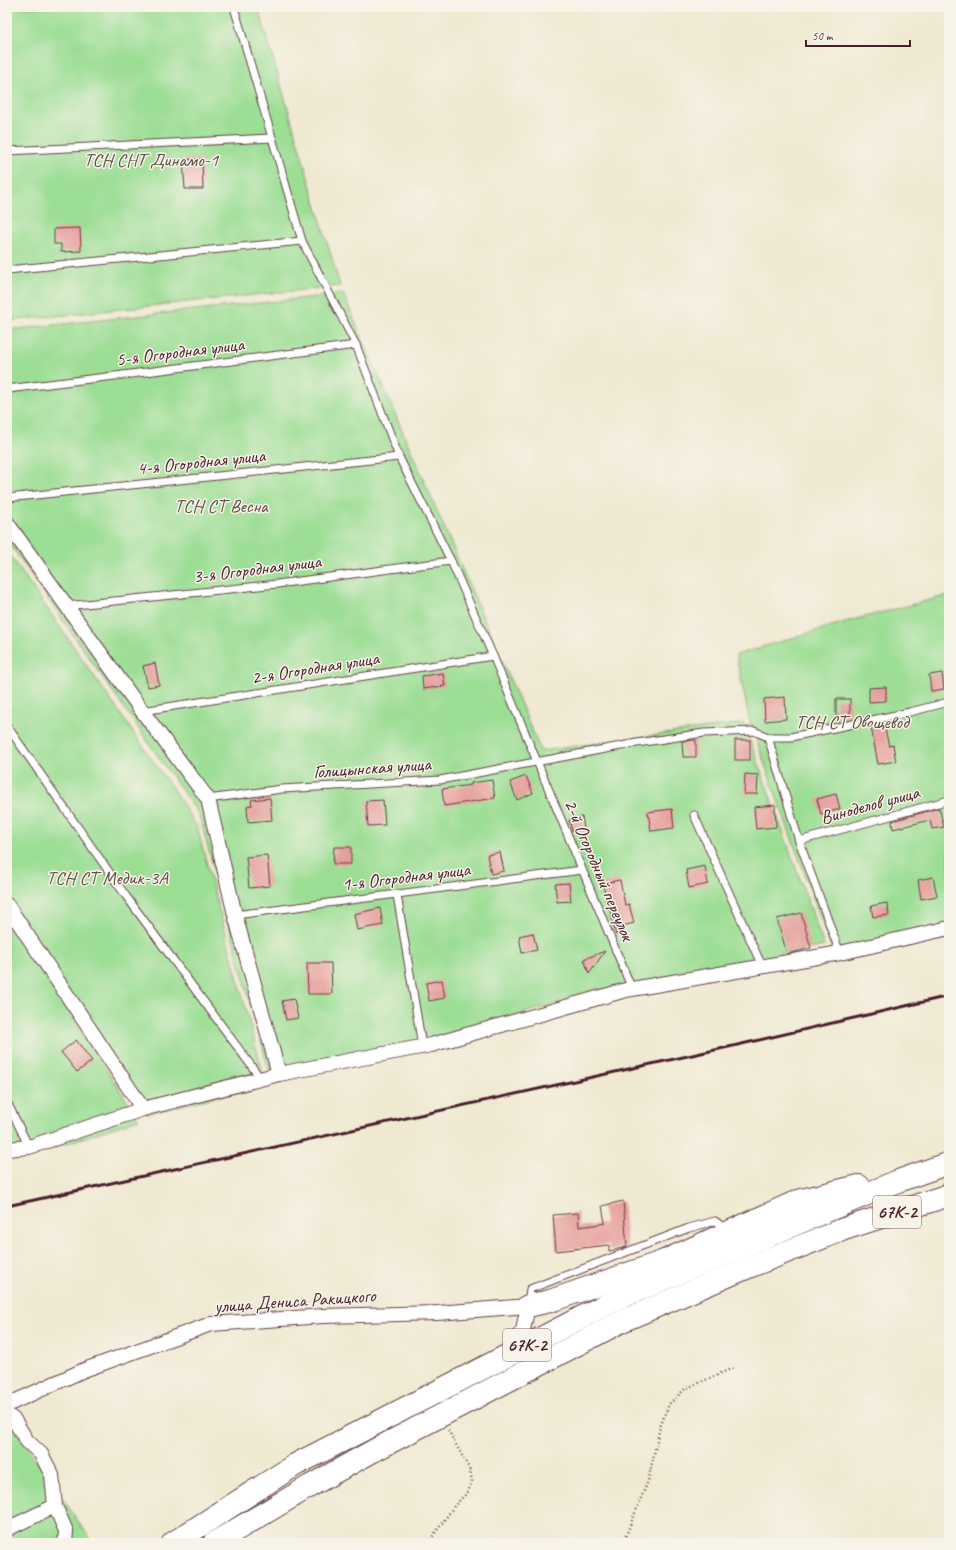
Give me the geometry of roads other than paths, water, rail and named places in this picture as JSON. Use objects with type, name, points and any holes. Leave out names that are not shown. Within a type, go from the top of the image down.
[{"type":"main road","name":"67К-2","points":[[173,1543],[197,1526],[295,1465],[617,1299],[898,1181],[949,1163]]},
{"type":"main road","points":[[528,1306],[550,1301],[662,1262],[798,1201],[875,1182],[898,1181]]},
{"type":"main road","name":"67К-2","points":[[214,1543],[310,1486],[622,1321],[751,1266],[844,1229],[949,1195]]},
{"type":"street","points":[[7,523],[208,800],[235,915],[279,1074]]},
{"type":"street","points":[[7,905],[143,1109]]},
{"type":"street","points":[[7,1149],[29,1147],[143,1109],[279,1074],[422,1046],[632,989],[840,953],[949,928]]},
{"type":"street","points":[[505,1356],[523,1330],[528,1306]]},
{"type":"street","name":"улица Дениса Ракицкого","points":[[7,1405],[84,1370],[212,1324],[323,1316],[437,1313],[528,1306]]},
{"type":"street","points":[[7,1415],[14,1420],[27,1441],[41,1454],[52,1475],[54,1506],[66,1531],[65,1543]]},
{"type":"street","points":[[7,1529],[54,1506]]},
{"type":"lane","name":"2-й Огородный переулок","points":[[234,7],[302,241],[356,345],[399,457],[451,561],[493,656],[632,989]]},
{"type":"lane","points":[[7,151],[272,138]]},
{"type":"lane","points":[[7,270],[302,241]]},
{"type":"lane","name":"5-я Огородная улица","points":[[7,389],[356,345]]},
{"type":"lane","name":"4-я Огородная улица","points":[[7,498],[399,457]]},
{"type":"lane","name":"3-я Огородная улица","points":[[66,606],[277,584],[451,561]]},
{"type":"lane","name":"2-я Огородная улица","points":[[142,711],[493,656]]},
{"type":"lane","points":[[840,953],[799,841],[768,737],[791,737],[910,712],[949,702]]},
{"type":"lane","points":[[7,726],[126,896],[261,1079]]},
{"type":"lane","name":"Голицынская улица","points":[[208,800],[282,789],[440,780],[561,756],[630,744],[704,734],[754,731],[768,737]]},
{"type":"lane","name":"Виноделов улица","points":[[799,841],[949,800]]},
{"type":"lane","points":[[694,815],[762,966]]},
{"type":"lane","name":"1-я Огородная улица","points":[[235,915],[582,870]]},
{"type":"lane","points":[[397,895],[422,1046]]},
{"type":"lane","points":[[7,1102],[29,1147]]},
{"type":"railway","points":[[7,1206],[733,1046],[949,996]]},
{"type":"park label","name":"ТСН СНТ Динамо-1","points":[[151,160]]},
{"type":"park label","name":"ТСН СТ Весна","points":[[221,506]]},
{"type":"park label","name":"ТСН СТ Овощевод","points":[[852,722]]},
{"type":"park label","name":"ТСН СТ Медик-3А","points":[[107,878]]}]
